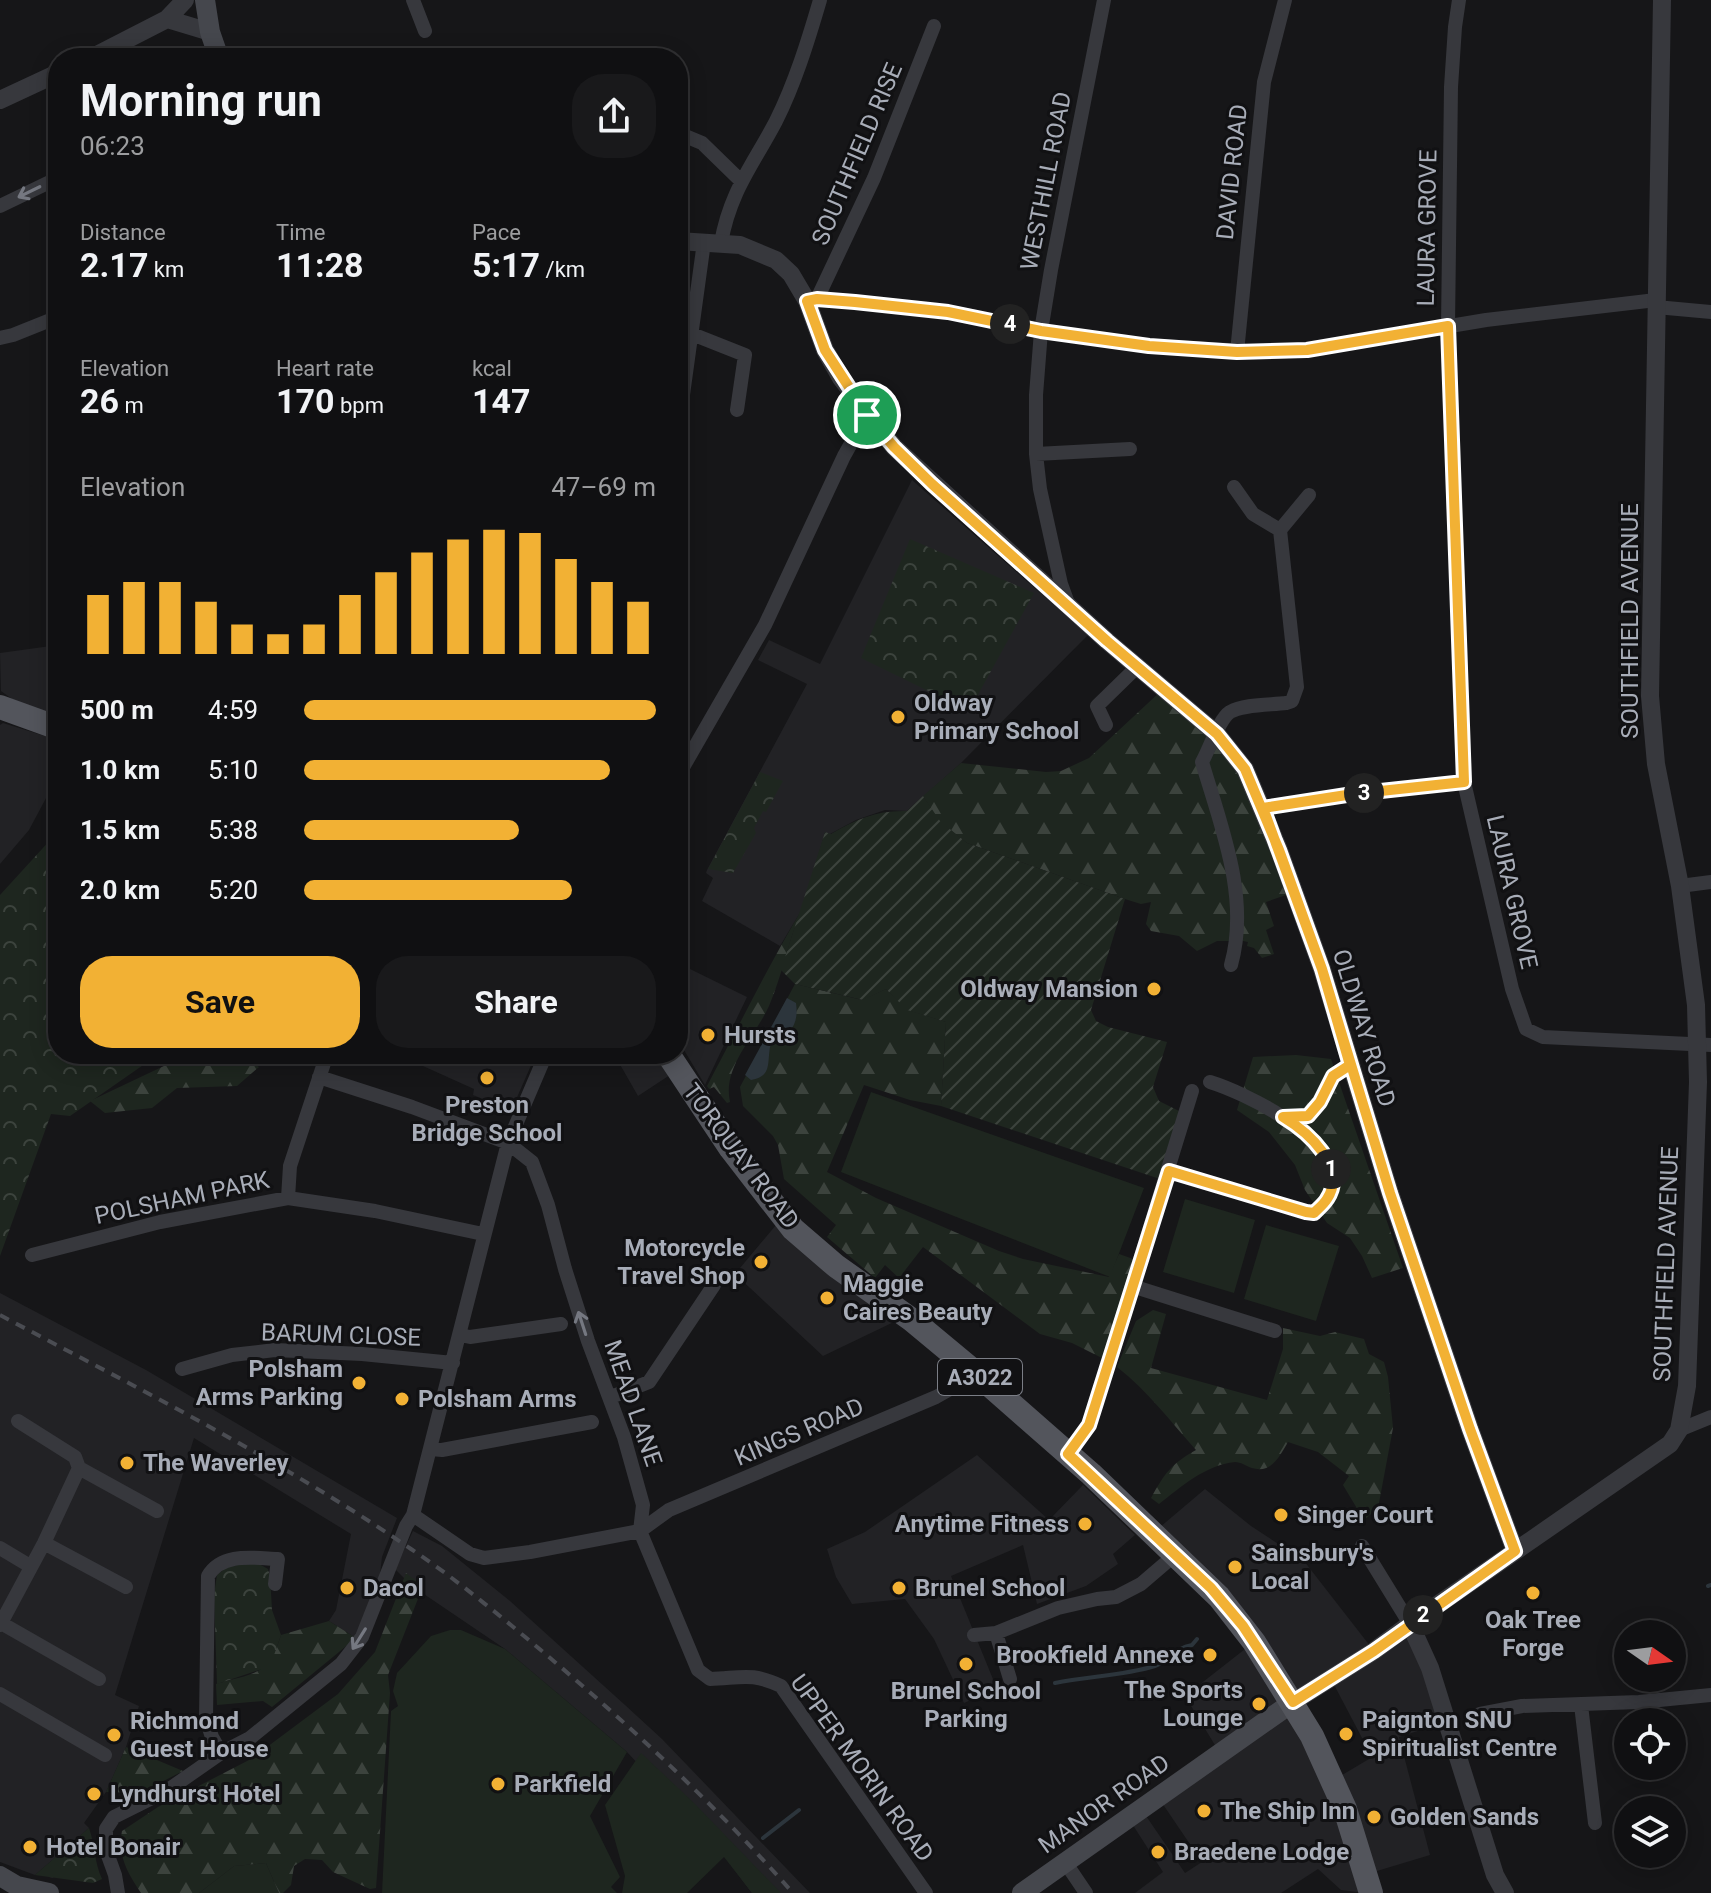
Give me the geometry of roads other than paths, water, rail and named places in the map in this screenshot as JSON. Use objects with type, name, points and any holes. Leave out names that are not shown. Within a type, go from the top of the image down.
[{"type":"main road","points":[[205,0],[216,48]]},
{"type":"main road","points":[[5,712],[48,725]]},
{"type":"main road","name":"TORQUAY ROAD","points":[[675,1064],[731,1149],[793,1229],[836,1266],[912,1320],[1068,1454],[1211,1588],[1243,1626],[1312,1736],[1345,1809],[1369,1892]]},
{"type":"main road","name":"MANOR ROAD","points":[[1022,1893],[1293,1702]]},
{"type":"main road","points":[[0,1876],[17,1886],[49,1893]]},
{"type":"street","points":[[110,48],[167,19],[185,0]]},
{"type":"street","points":[[413,0],[425,31]]},
{"type":"street","points":[[688,362],[713,242],[740,180],[776,120],[803,56],[820,0]]},
{"type":"street","name":"WESTHILL ROAD","points":[[1069,607],[1040,489],[1036,454],[1036,395],[1041,331],[1104,0]]},
{"type":"street","name":"DAVID ROAD","points":[[1237,352],[1264,82],[1285,0]]},
{"type":"street","name":"LAURA GROVE","points":[[1459,0],[1451,87],[1448,326],[1464,782],[1512,989],[1526,1029],[1543,1037],[1705,1044]]},
{"type":"street","name":"SOUTHFIELD AVENUE","points":[[1662,0],[1650,696],[1656,764],[1680,886],[1696,1005],[1705,1044],[1687,1386],[1679,1430]]},
{"type":"street","points":[[167,19],[210,32]]},
{"type":"street","name":"SOUTHFIELD RISE","points":[[812,300],[874,178],[934,26]]},
{"type":"street","points":[[0,100],[48,77]]},
{"type":"street","points":[[0,88],[22,89]]},
{"type":"street","points":[[688,137],[713,152],[740,180]]},
{"type":"street","points":[[0,206],[48,183]]},
{"type":"street","name":"OLDWAY ROAD","points":[[688,241],[740,245],[776,260],[791,274],[812,300],[825,350],[867,415],[894,447],[1069,607],[1217,734],[1245,769],[1263,808],[1322,969],[1390,1193],[1515,1551]]},
{"type":"street","points":[[812,300],[948,312],[1041,331],[1149,346],[1237,352],[1307,350],[1448,326],[1656,303],[1711,312]]},
{"type":"street","points":[[0,338],[48,321]]},
{"type":"street","points":[[692,334],[745,355],[737,410]]},
{"type":"street","points":[[688,759],[765,625],[844,456],[867,415]]},
{"type":"street","points":[[1036,454],[1130,449]]},
{"type":"street","points":[[1234,487],[1253,514],[1280,530]]},
{"type":"street","points":[[1231,965],[1236,947],[1237,889],[1202,762],[1228,713],[1286,703],[1292,701],[1296,694],[1297,678],[1280,530],[1309,495]]},
{"type":"street","points":[[1106,725],[1097,706],[1137,667]]},
{"type":"street","points":[[1263,808],[1464,782]]},
{"type":"street","points":[[1680,886],[1711,882]]},
{"type":"street","points":[[288,1198],[290,1166],[324,1064]]},
{"type":"street","points":[[118,1893],[106,1850],[106,1829],[114,1817],[168,1790],[221,1753],[250,1738],[341,1664],[362,1637],[410,1520],[431,1449],[508,1143],[542,1064]]},
{"type":"street","points":[[1283,1117],[1308,1116],[1320,1102],[1333,1076],[1350,1065]]},
{"type":"street","points":[[319,1077],[508,1143]]},
{"type":"street","points":[[1169,1171],[1314,1213],[1329,1198],[1333,1174],[1322,1150],[1283,1117],[1233,1089],[1210,1082]]},
{"type":"street","points":[[1068,1454],[1089,1425],[1192,1091]]},
{"type":"street","name":"MEAD LANE","points":[[508,1143],[532,1162],[548,1205],[588,1341],[611,1397],[643,1505],[640,1531],[698,1670],[710,1679]]},
{"type":"street","name":"POLSHAM PARK","points":[[32,1255],[160,1222],[288,1198],[375,1211],[483,1234]]},
{"type":"street","points":[[611,1397],[649,1382],[714,1285]]},
{"type":"street","points":[[1132,1286],[1275,1331]]},
{"type":"street","points":[[460,1335],[470,1337],[561,1324]]},
{"type":"street","name":"BARUM CLOSE","points":[[182,1369],[232,1355],[275,1350],[453,1363]]},
{"type":"street","name":"KINGS ROAD","points":[[640,1531],[669,1510],[936,1397],[977,1374]]},
{"type":"street","points":[[1293,1702],[1374,1651],[1670,1444],[1679,1430],[1711,1417]]},
{"type":"street","points":[[18,1421],[75,1457],[79,1468],[157,1511]]},
{"type":"street","points":[[431,1449],[442,1450],[592,1422]]},
{"type":"street","points":[[79,1468],[1,1624],[99,1679]]},
{"type":"street","points":[[410,1520],[470,1554],[484,1558],[640,1531]]},
{"type":"street","points":[[44,1543],[126,1587]]},
{"type":"street","points":[[1362,1546],[1410,1624],[1430,1668],[1495,1875],[1505,1893]]},
{"type":"street","points":[[0,1548],[30,1566]]},
{"type":"street","points":[[221,1753],[206,1719],[208,1576],[213,1566],[231,1558],[280,1553],[275,1584]]},
{"type":"street","points":[[974,1635],[996,1633],[1058,1608],[1116,1597],[1141,1584],[1176,1554]]},
{"type":"street","points":[[996,1633],[1010,1679]]},
{"type":"street","name":"UPPER MORIN ROAD","points":[[710,1679],[762,1676],[781,1686],[926,1893]]},
{"type":"street","points":[[0,1694],[105,1755]]},
{"type":"street","points":[[1480,1714],[1522,1706],[1711,1700]]},
{"type":"street","points":[[1581,1705],[1595,1823]]},
{"type":"street","points":[[1065,1862],[1086,1893]]},
{"type":"waterway","points":[[1055,1683],[1155,1666],[1197,1639]]},
{"type":"waterway","points":[[763,1838],[799,1810]]},
{"type":"railway","points":[[0,1315],[260,1455],[362,1516],[447,1574],[549,1657],[645,1742],[706,1800],[793,1893]]},
{"type":"place","name":"Oldway Primary School","points":[[898,717]]},
{"type":"place","name":"Oldway Mansion","points":[[1154,989]]},
{"type":"place","name":"Hursts","points":[[708,1035]]},
{"type":"place","name":"Preston Bridge School","points":[[487,1078]]},
{"type":"place","name":"Motorcycle Travel Shop","points":[[761,1262]]},
{"type":"place","name":"Maggie Caires Beauty","points":[[827,1298]]},
{"type":"place","name":"Polsham Arms Parking","points":[[359,1383]]},
{"type":"place","name":"Polsham Arms","points":[[402,1399]]},
{"type":"place","name":"The Waverley","points":[[127,1463]]},
{"type":"place","name":"Singer Court","points":[[1281,1515]]},
{"type":"place","name":"Anytime Fitness","points":[[1085,1524]]},
{"type":"place","name":"Sainsbury's Local","points":[[1235,1567]]},
{"type":"place","name":"Dacol","points":[[347,1588]]},
{"type":"place","name":"Brunel School","points":[[899,1588]]},
{"type":"place","name":"Oak Tree Forge","points":[[1533,1593]]},
{"type":"place","name":"Brookfield Annexe","points":[[1210,1655]]},
{"type":"place","name":"Brunel School Parking","points":[[966,1664]]},
{"type":"place","name":"The Sports Lounge","points":[[1259,1704]]},
{"type":"place","name":"Paignton SNU Spiritualist Centre","points":[[1346,1734]]},
{"type":"place","name":"Richmond Guest House","points":[[114,1735]]},
{"type":"place","name":"Parkfield","points":[[498,1784]]},
{"type":"place","name":"Lyndhurst Hotel","points":[[94,1794]]},
{"type":"place","name":"The Ship Inn","points":[[1204,1811]]},
{"type":"place","name":"Golden Sands","points":[[1374,1817]]},
{"type":"place","name":"Hotel Bonair","points":[[30,1847]]},
{"type":"place","name":"Braedene Lodge","points":[[1158,1852]]}]
